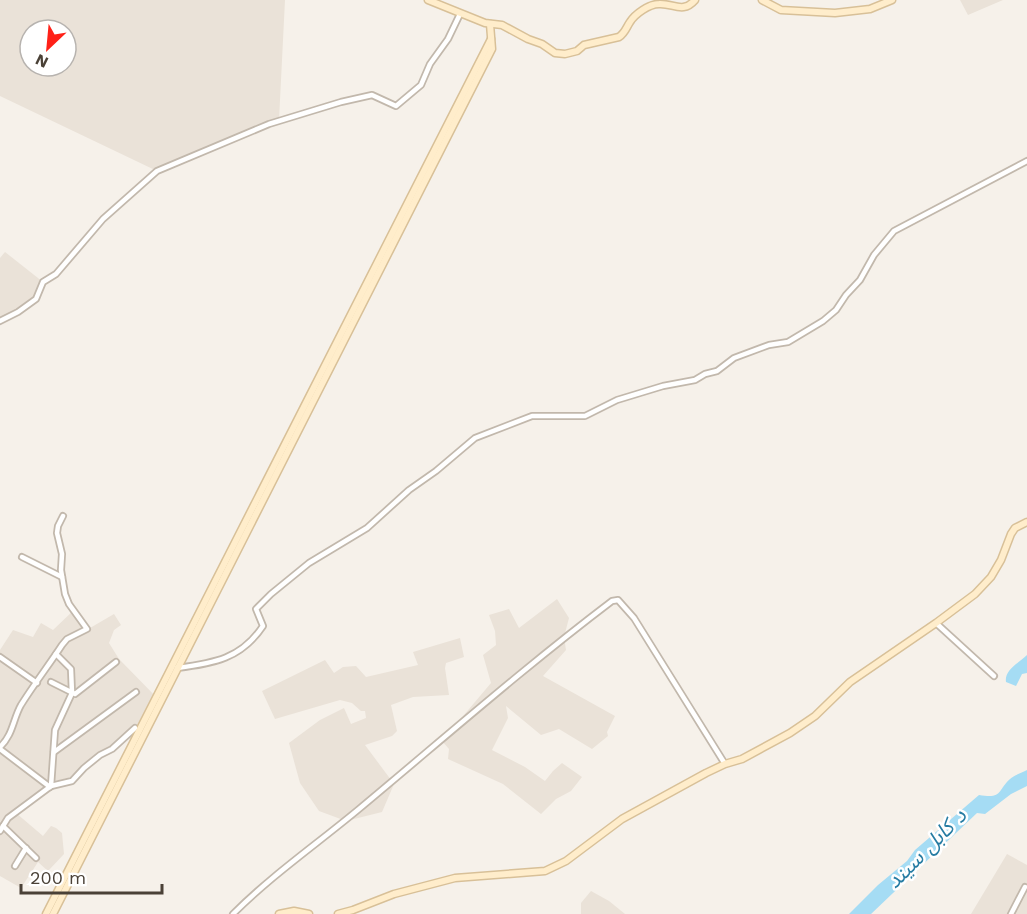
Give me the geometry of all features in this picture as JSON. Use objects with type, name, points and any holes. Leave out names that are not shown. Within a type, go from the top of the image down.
[{"type":"main road","points":[[428,0],[460,14],[490,24],[502,25],[542,44],[555,53],[565,54],[577,51],[584,45],[619,37],[631,21],[650,6],[658,3],[681,8],[687,7],[694,0]]},
{"type":"main road","points":[[762,0],[781,10],[804,13],[847,13],[870,9],[892,0]]},
{"type":"main road","points":[[53,914],[492,49],[490,24]]},
{"type":"main road","points":[[46,914],[491,38]]},
{"type":"main road","points":[[338,914],[394,894],[455,878],[545,871],[554,868],[578,853],[622,819],[725,764],[741,759],[790,733],[815,716],[850,681],[936,623],[984,586],[1001,560],[1011,534],[1027,522]]},
{"type":"main road","points":[[279,914],[294,911],[309,914]]},
{"type":"street","points":[[0,321],[36,299],[43,282],[56,274],[103,219],[157,171],[269,124],[341,102],[372,95],[396,106],[421,85],[430,64],[448,39],[460,14]]},
{"type":"street","points":[[177,668],[233,656],[246,648],[263,626],[256,609],[271,594],[327,551],[367,528],[409,490],[475,438],[532,416],[585,416],[617,400],[663,386],[695,380],[717,371],[734,358],[769,345],[788,342],[823,321],[836,310],[846,294],[860,280],[874,255],[894,231],[1027,161]]},
{"type":"street","points":[[51,787],[0,748],[13,730],[14,718],[23,703],[64,642],[87,629],[69,604],[62,578],[62,554],[57,534],[63,516]]},
{"type":"street","points":[[22,557],[62,578]]},
{"type":"street","points":[[233,914],[302,853],[405,771],[551,647],[612,601],[618,600],[634,618],[725,764]]},
{"type":"street","points":[[936,623],[994,676]]},
{"type":"street","points":[[51,787],[55,730],[72,693],[71,669],[56,654]]},
{"type":"street","points":[[0,657],[37,683]]},
{"type":"street","points":[[51,682],[72,693],[77,693],[116,662]]},
{"type":"street","points":[[54,752],[136,692]]},
{"type":"street","points":[[36,858],[2,828],[8,818],[51,787],[72,781],[84,768],[112,749],[135,728]]},
{"type":"street","points":[[15,866],[26,848]]},
{"type":"street","points":[[1011,914],[1025,887]]},
{"type":"shaded area","points":[[0,0],[285,0],[279,120],[157,171],[0,96]]},
{"type":"shaded area","points":[[960,0],[1003,0],[968,15]]},
{"type":"shaded area","points":[[5,252],[43,282],[36,299],[0,321],[0,258]]},
{"type":"shaded area","points":[[557,599],[569,618],[564,637],[566,650],[543,676],[615,716],[607,732],[608,736],[592,749],[559,729],[541,735],[506,706],[508,718],[492,750],[525,767],[545,781],[562,763],[582,777],[571,791],[556,799],[541,814],[503,784],[448,759],[449,749],[442,741],[491,683],[483,655],[496,645],[495,631],[489,615],[509,609],[519,628]]},
{"type":"shaded area","points":[[74,610],[90,628],[114,614],[121,625],[114,630],[109,643],[119,659],[160,701],[147,729],[94,756],[71,777],[48,783],[16,813],[43,836],[51,826],[62,833],[64,854],[48,871],[38,862],[21,888],[0,876],[0,650],[13,630],[33,637],[41,623],[53,630]]},
{"type":"shaded area","points":[[460,638],[464,657],[446,663],[445,668],[449,695],[413,697],[391,705],[397,731],[392,736],[365,745],[394,784],[382,812],[346,821],[319,811],[300,783],[289,743],[320,720],[344,708],[351,724],[366,718],[365,711],[361,711],[352,703],[340,700],[275,719],[262,691],[325,660],[334,673],[343,667],[356,666],[366,677],[418,665],[413,652]]},
{"type":"shaded area","points":[[1007,854],[1027,865],[1027,914],[971,914]]},
{"type":"shaded area","points":[[591,891],[609,901],[625,914],[581,914],[581,903]]},
{"type":"water","points":[[1027,655],[1027,673],[1022,674],[1016,686],[1006,682],[1010,670]]},
{"type":"water","name":"د کابل سيند","points":[[1027,770],[1027,786],[1011,794],[985,814],[977,813],[871,914],[849,914],[878,885],[907,861],[915,850],[979,795],[996,795],[1012,778]]}]
